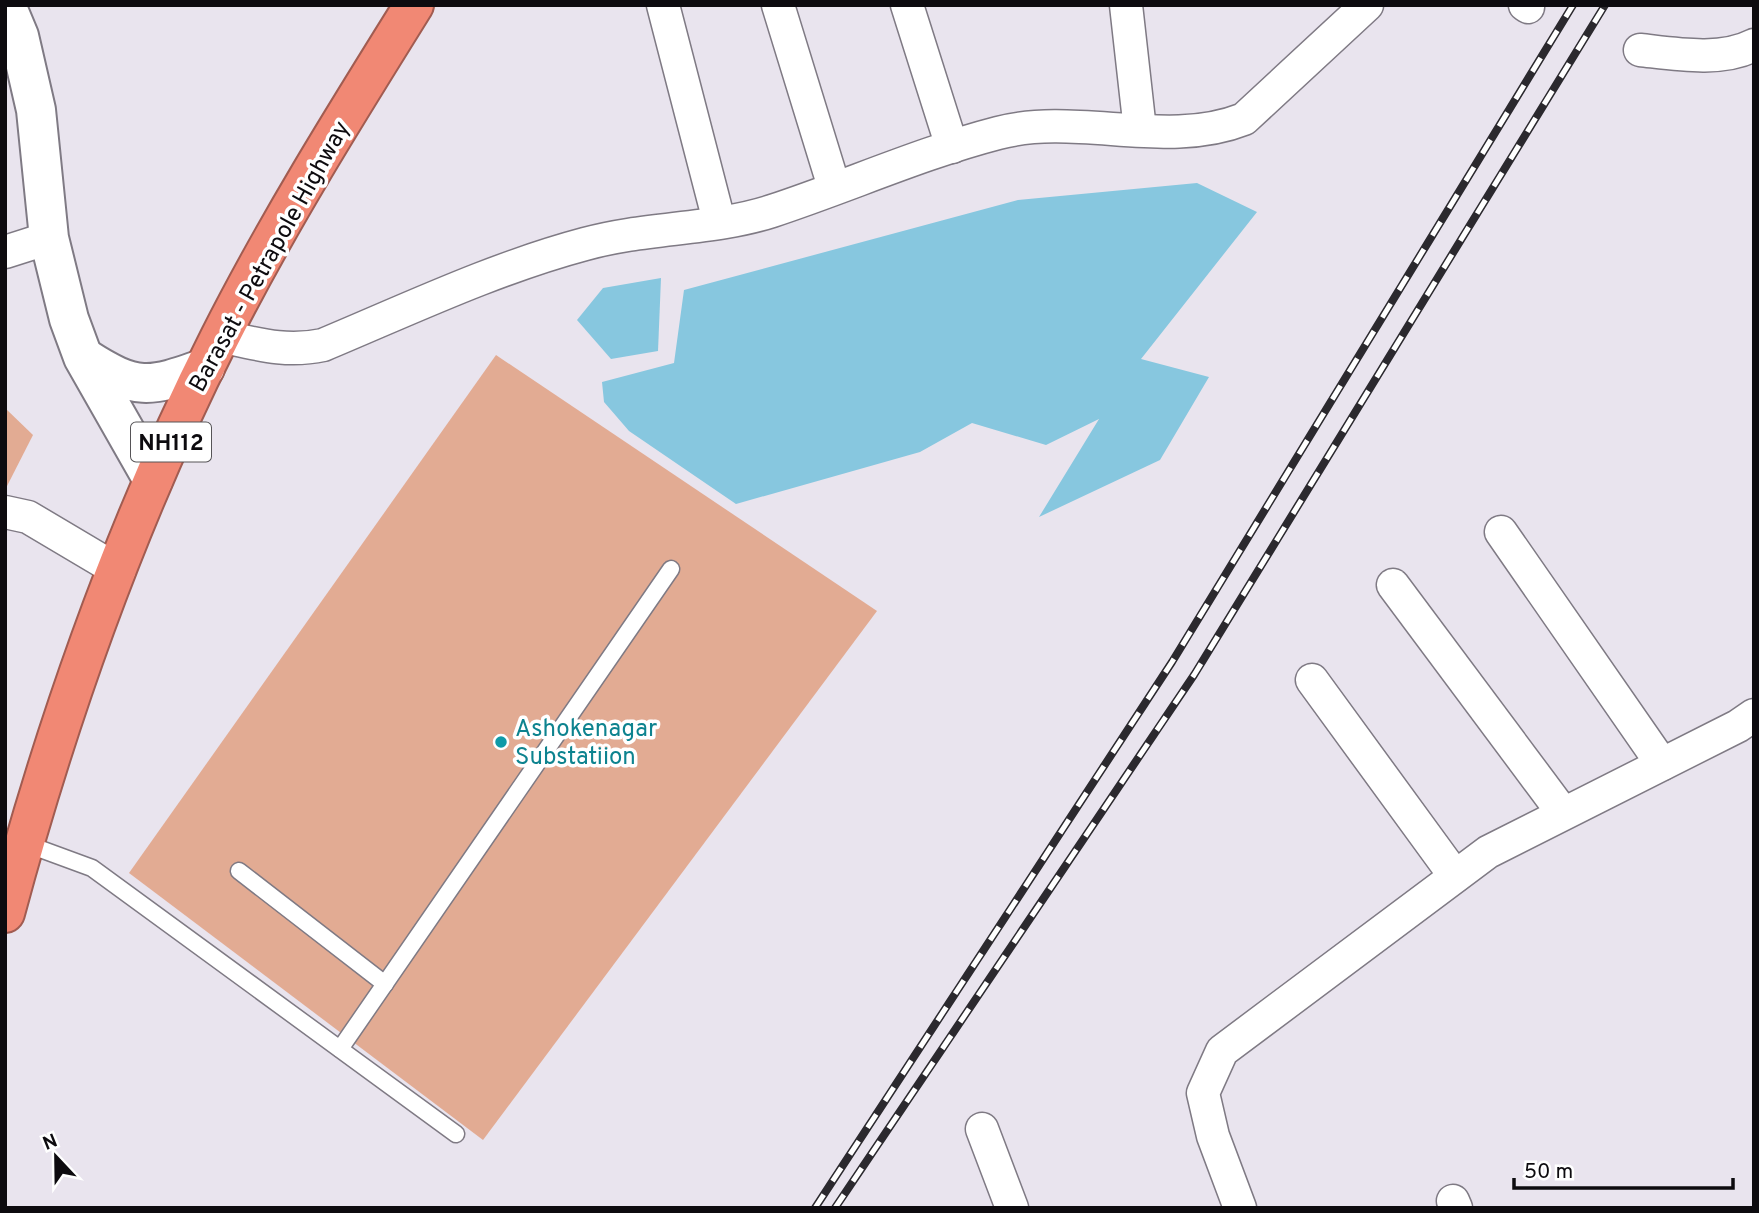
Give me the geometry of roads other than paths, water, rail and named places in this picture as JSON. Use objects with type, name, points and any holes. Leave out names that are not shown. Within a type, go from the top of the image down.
[{"type":"highway","name":"Barasat - Petrapole Highway","points":[[5,913],[76,681],[153,480],[213,352],[352,106],[414,5]]},
{"type":"main road","points":[[6,5],[19,36],[36,110],[49,238],[69,319],[83,357],[153,480]]},
{"type":"main road","points":[[83,357],[116,378],[134,384],[167,381],[213,352]]},
{"type":"street","points":[[663,5],[719,221]]},
{"type":"street","points":[[778,5],[834,187]]},
{"type":"street","points":[[907,5],[952,147]]},
{"type":"street","points":[[1126,5],[1140,130]]},
{"type":"street","points":[[213,352],[298,350],[323,345],[532,260],[634,232],[771,211],[999,132],[1054,124],[1140,130],[1224,127],[1244,119],[1362,7]]},
{"type":"street","points":[[1640,50],[1673,54],[1749,50]]},
{"type":"street","points":[[5,251],[49,238]]},
{"type":"street","points":[[5,512],[28,517],[119,571]]},
{"type":"street","points":[[1501,532],[1662,764]]},
{"type":"street","points":[[1393,585],[1563,813]]},
{"type":"street","points":[[1312,680],[1455,876]]},
{"type":"street","points":[[1240,1208],[1213,1136],[1203,1093],[1222,1051],[1488,852],[1754,715]]},
{"type":"street","points":[[982,1129],[1012,1208]]},
{"type":"lane","points":[[340,1049],[671,569]]},
{"type":"lane","points":[[24,844],[92,868],[456,1134]]},
{"type":"lane","points":[[239,871],[385,984]]},
{"type":"water","points":[[1197,183],[1257,212],[1141,359],[1209,377],[1160,460],[1039,517],[1099,419],[1046,445],[972,423],[920,452],[736,504],[629,431],[604,402],[602,382],[674,363],[684,290],[1018,200]]},
{"type":"water","points":[[661,278],[658,351],[611,359],[577,320],[603,288]]},
{"type":"railway","points":[[815,1208],[1172,662],[1573,5]]},
{"type":"railway","points":[[835,1208],[1194,675],[1605,5]]},
{"type":"place","name":"Ashokenagar Substatiion","points":[[501,742]]}]
